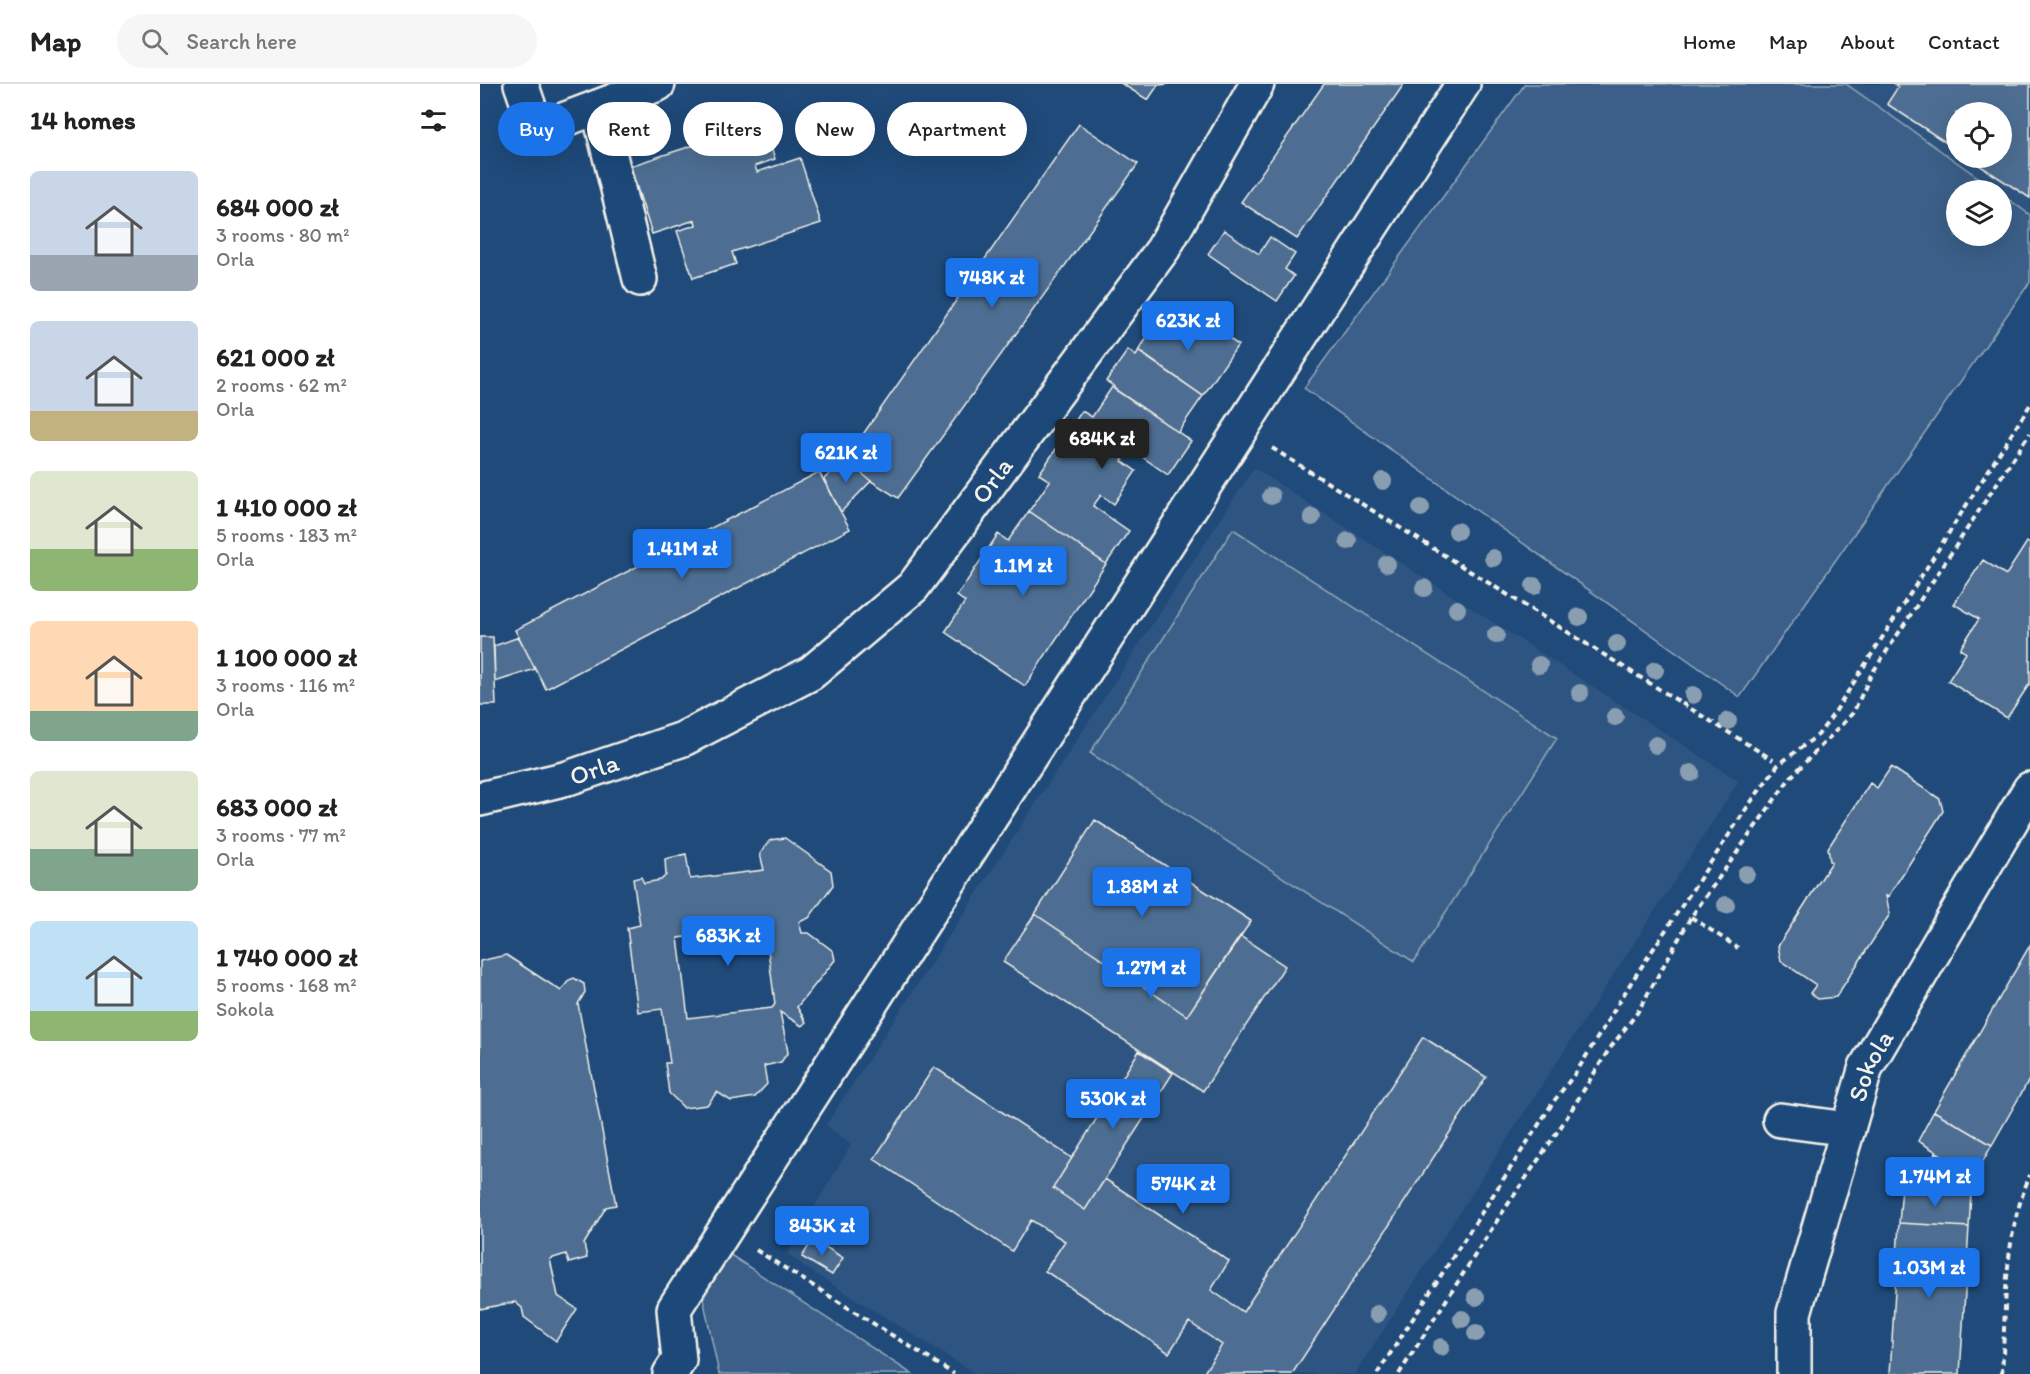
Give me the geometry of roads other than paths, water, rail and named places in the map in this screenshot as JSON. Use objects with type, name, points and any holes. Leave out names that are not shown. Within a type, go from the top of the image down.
[{"type":"street","points":[[521,84],[537,130],[587,111]]},
{"type":"street","points":[[611,102],[658,84]]},
{"type":"street","name":"Orla","points":[[480,799],[568,778],[682,739],[811,674],[913,588],[1163,249],[1257,84]]},
{"type":"street","points":[[670,1374],[679,1360],[674,1309],[1463,84]]},
{"type":"street","points":[[610,156],[640,279]]},
{"type":"street","name":"Sokola","points":[[1794,1374],[1794,1313],[1866,1067],[2030,789]]},
{"type":"street","points":[[1780,1120],[1848,1129]]}]
